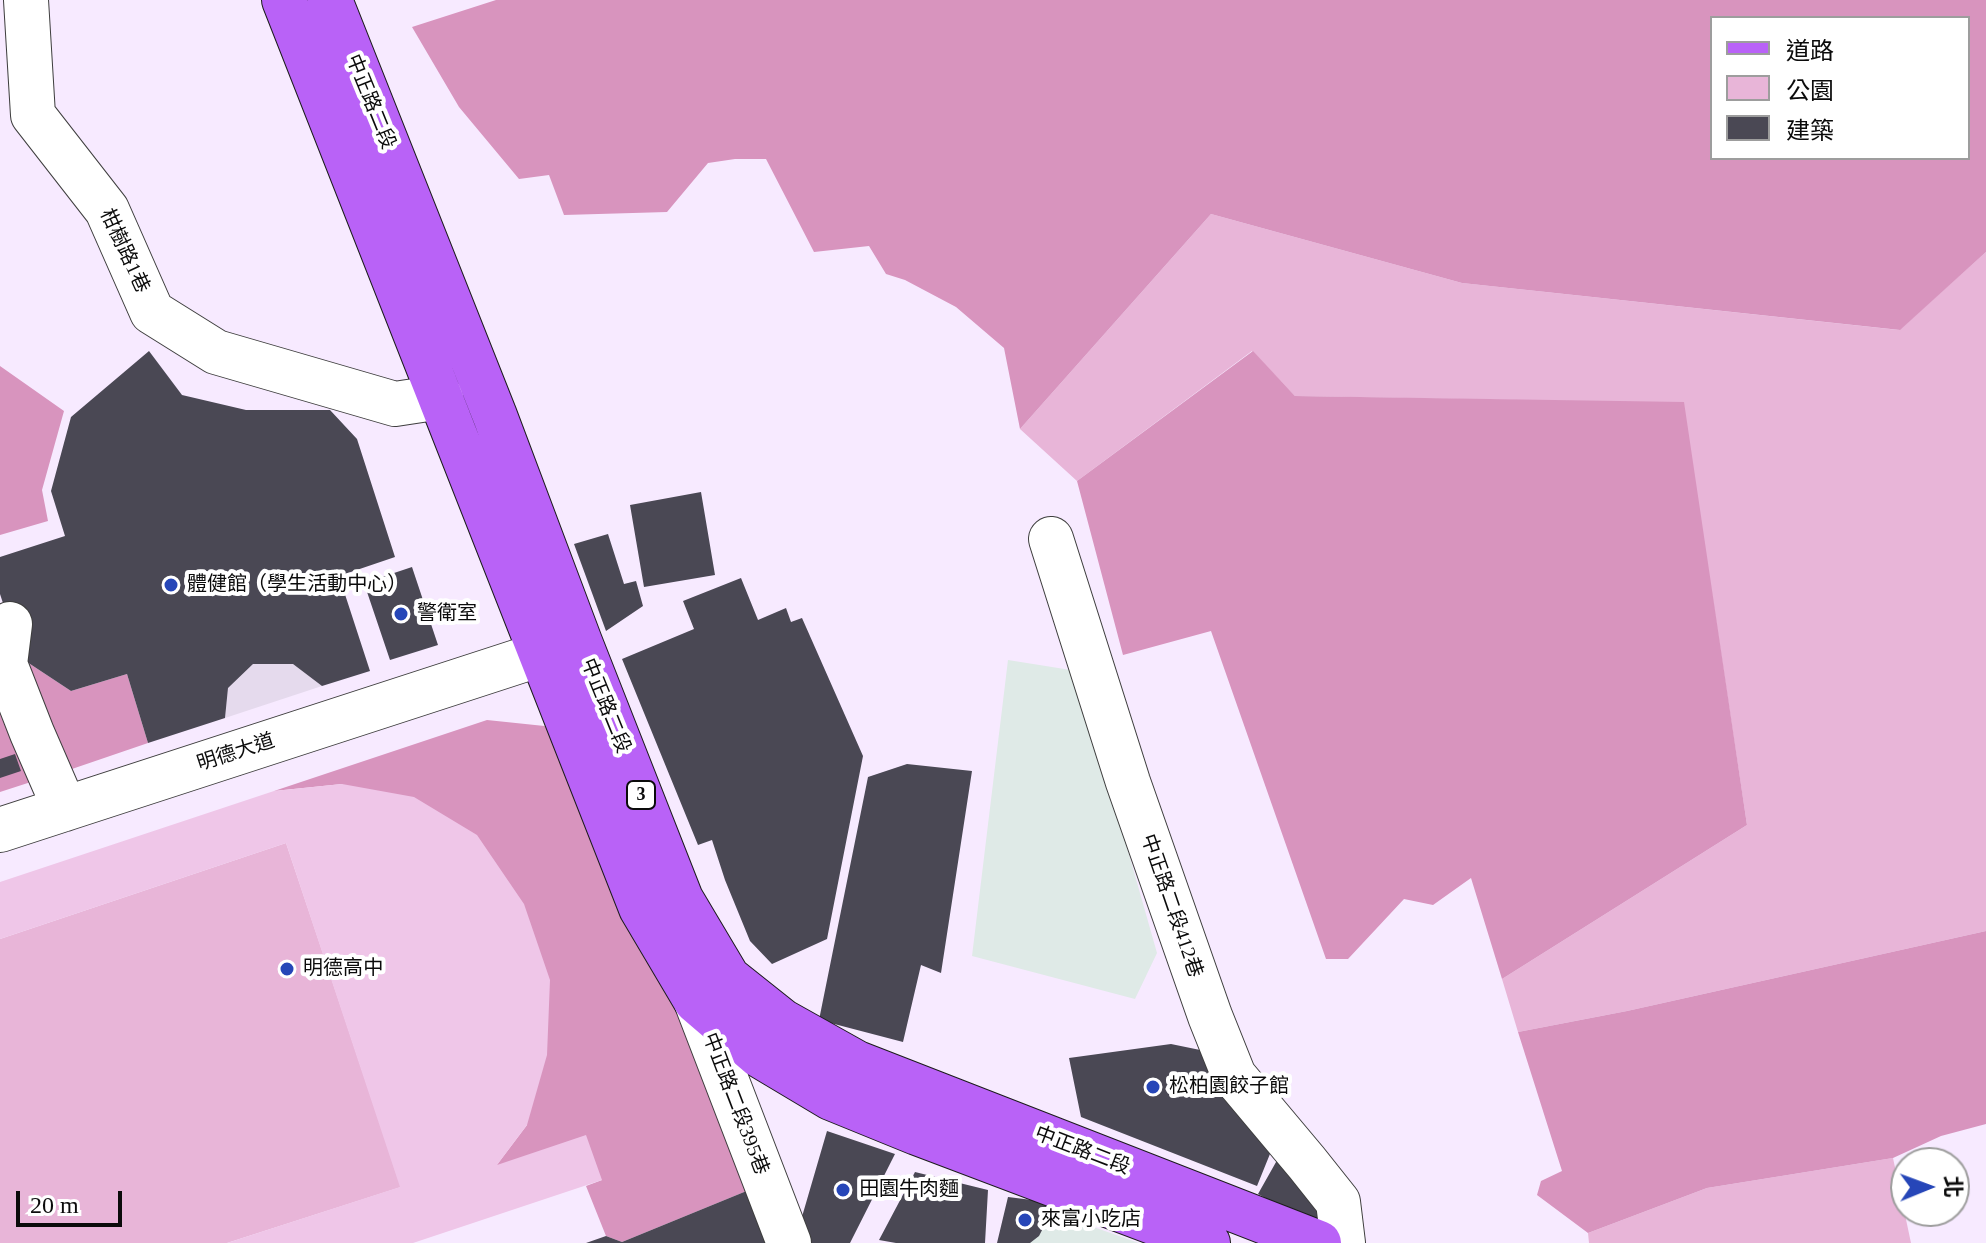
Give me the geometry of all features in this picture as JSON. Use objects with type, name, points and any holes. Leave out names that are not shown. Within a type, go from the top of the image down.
[{"type":"main road","name":"中正路二段","points":[[284,0],[441,397],[561,648]]},
{"type":"main road","name":"中正路二段","points":[[330,0],[495,416],[561,648],[641,908],[712,990],[759,1055],[831,1098],[1208,1243]]},
{"type":"main road","name":"中正路二段","points":[[712,990],[782,1021],[857,1063],[1319,1243]]},
{"type":"street","name":"柑樹路1巷","points":[[26,0],[33,115],[107,210],[152,312],[216,352],[395,404],[441,397]]},
{"type":"street","name":"中正路二段412巷","points":[[1051,539],[1128,782],[1234,1076],[1338,1202],[1343,1243]]},
{"type":"street","points":[[10,624],[5,664],[65,809]]},
{"type":"street","name":"明德大道","points":[[0,830],[561,648]]},
{"type":"street","name":"中正路二段395巷","points":[[712,990],[789,1243]]},
{"type":"shaded area","points":[[496,0],[1986,0],[1986,252],[1900,330],[1462,283],[1211,214],[1020,429],[1004,348],[956,307],[905,280],[886,274],[869,246],[814,252],[766,159],[708,163],[667,212],[564,215],[549,175],[519,179],[459,107],[412,27]]},
{"type":"shaded area","points":[[1253,351],[1295,396],[1684,402],[1747,825],[1502,979],[1471,878],[1433,905],[1404,899],[1348,959],[1326,959],[1211,631],[1123,655],[1077,481]]},
{"type":"shaded area","points":[[0,366],[64,411],[42,490],[48,521],[0,535]]},
{"type":"shaded area","points":[[21,658],[71,691],[127,674],[148,743],[69,770]]},
{"type":"shaded area","points":[[1008,660],[1077,671],[1157,953],[1135,999],[972,956]]},
{"type":"shaded area","points":[[253,664],[293,664],[322,686],[225,718],[228,688]]},
{"type":"shaded area","points":[[0,694],[34,781],[0,792]]},
{"type":"shaded area","points":[[487,720],[554,727],[680,1011],[749,1190],[622,1242],[606,1236],[586,1186],[602,1180],[496,1166],[527,1125],[342,784],[274,791]]},
{"type":"shaded area","points":[[342,784],[414,797],[477,835],[524,904],[550,980],[547,1055],[527,1125],[497,1165],[586,1135],[602,1180],[413,1243],[227,1243],[400,1187],[286,843],[0,939],[0,882],[274,791]]},
{"type":"shaded area","points":[[1986,931],[1986,1124],[1941,1136],[1917,1147],[1890,1147],[1890,1158],[1707,1188],[1588,1233],[1537,1195],[1541,1181],[1562,1171],[1518,1032],[1627,1011]]},
{"type":"shaded area","points":[[1008,1197],[1139,1243],[1001,1243]]},
{"type":"green space","points":[[1211,214],[1462,283],[1899,330],[1986,252],[1986,931],[1627,1011],[1518,1032],[1502,979],[1747,825],[1683,403],[1295,396],[1252,351],[1077,481],[1020,429]]},
{"type":"green space","points":[[286,843],[401,1187],[227,1243],[0,1243],[0,939]]},
{"type":"green space","points":[[1890,1158],[1890,1227],[1908,1227],[1911,1243],[1589,1243],[1588,1233],[1707,1188]]},
{"type":"building","name":"體健館（學生活動中心）","points":[[149,351],[182,395],[246,410],[330,410],[357,439],[395,557],[339,576],[370,671],[322,686],[293,664],[253,664],[228,688],[225,718],[148,743],[127,674],[71,691],[21,658],[0,594],[0,557],[65,536],[51,491],[71,417]]},
{"type":"building","points":[[701,492],[715,575],[644,587],[630,505]]},
{"type":"building","points":[[608,534],[624,584],[636,581],[643,606],[606,631],[574,544]]},
{"type":"building","name":"警衛室","points":[[412,567],[438,645],[390,660],[364,583]]},
{"type":"building","points":[[741,578],[758,620],[786,608],[791,622],[802,618],[863,756],[827,939],[772,964],[750,941],[712,840],[698,845],[622,659],[694,629],[683,601]]},
{"type":"building","points":[[15,754],[21,771],[0,778],[0,759]]},
{"type":"building","points":[[907,764],[972,771],[941,973],[921,965],[903,1042],[819,1020],[868,777]]},
{"type":"building","name":"松柏園餃子館","points":[[1171,1044],[1205,1051],[1274,1144],[1257,1186],[1081,1117],[1069,1058]]},
{"type":"building","name":"田園牛肉麵","points":[[827,1131],[895,1154],[850,1243],[806,1243],[799,1227]]},
{"type":"building","points":[[1280,1155],[1326,1207],[1316,1225],[1258,1194]]},
{"type":"building","points":[[915,1172],[988,1190],[985,1243],[896,1243],[879,1240]]},
{"type":"building","points":[[749,1190],[770,1243],[586,1243],[606,1236],[622,1242]]},
{"type":"building","name":"來富小吃店","points":[[1008,1197],[1056,1203],[1039,1236],[1030,1243],[997,1243]]},
{"type":"place","name":"體健館（學生活動中心）","points":[[171,585]]},
{"type":"place","name":"警衛室","points":[[401,614]]},
{"type":"place","name":"明德高中","points":[[287,969]]},
{"type":"place","name":"松柏園餃子館","points":[[1153,1087]]},
{"type":"place","name":"田園牛肉麵","points":[[843,1190]]},
{"type":"place","name":"來富小吃店","points":[[1025,1220]]}]
